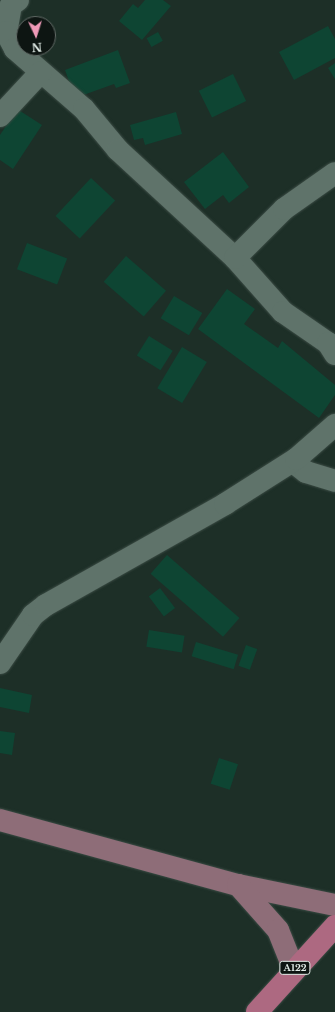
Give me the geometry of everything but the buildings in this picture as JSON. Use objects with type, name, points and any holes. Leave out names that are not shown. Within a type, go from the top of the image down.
[{"type":"highway","name":"A122","points":[[257,1012],[335,926]]},
{"type":"main road","points":[[0,820],[238,885],[335,905]]},
{"type":"main road","points":[[238,885],[278,930],[294,970]]},
{"type":"street","points":[[18,0],[11,5],[6,32],[15,49],[84,109],[118,150],[235,258],[283,312],[328,344],[335,354]]},
{"type":"street","points":[[0,116],[41,72]]},
{"type":"street","points":[[235,258],[284,209],[335,173]]},
{"type":"street","points":[[0,663],[33,615],[46,604],[137,556],[296,459],[335,425]]},
{"type":"street","points":[[296,459],[297,465],[306,472],[335,481]]}]
